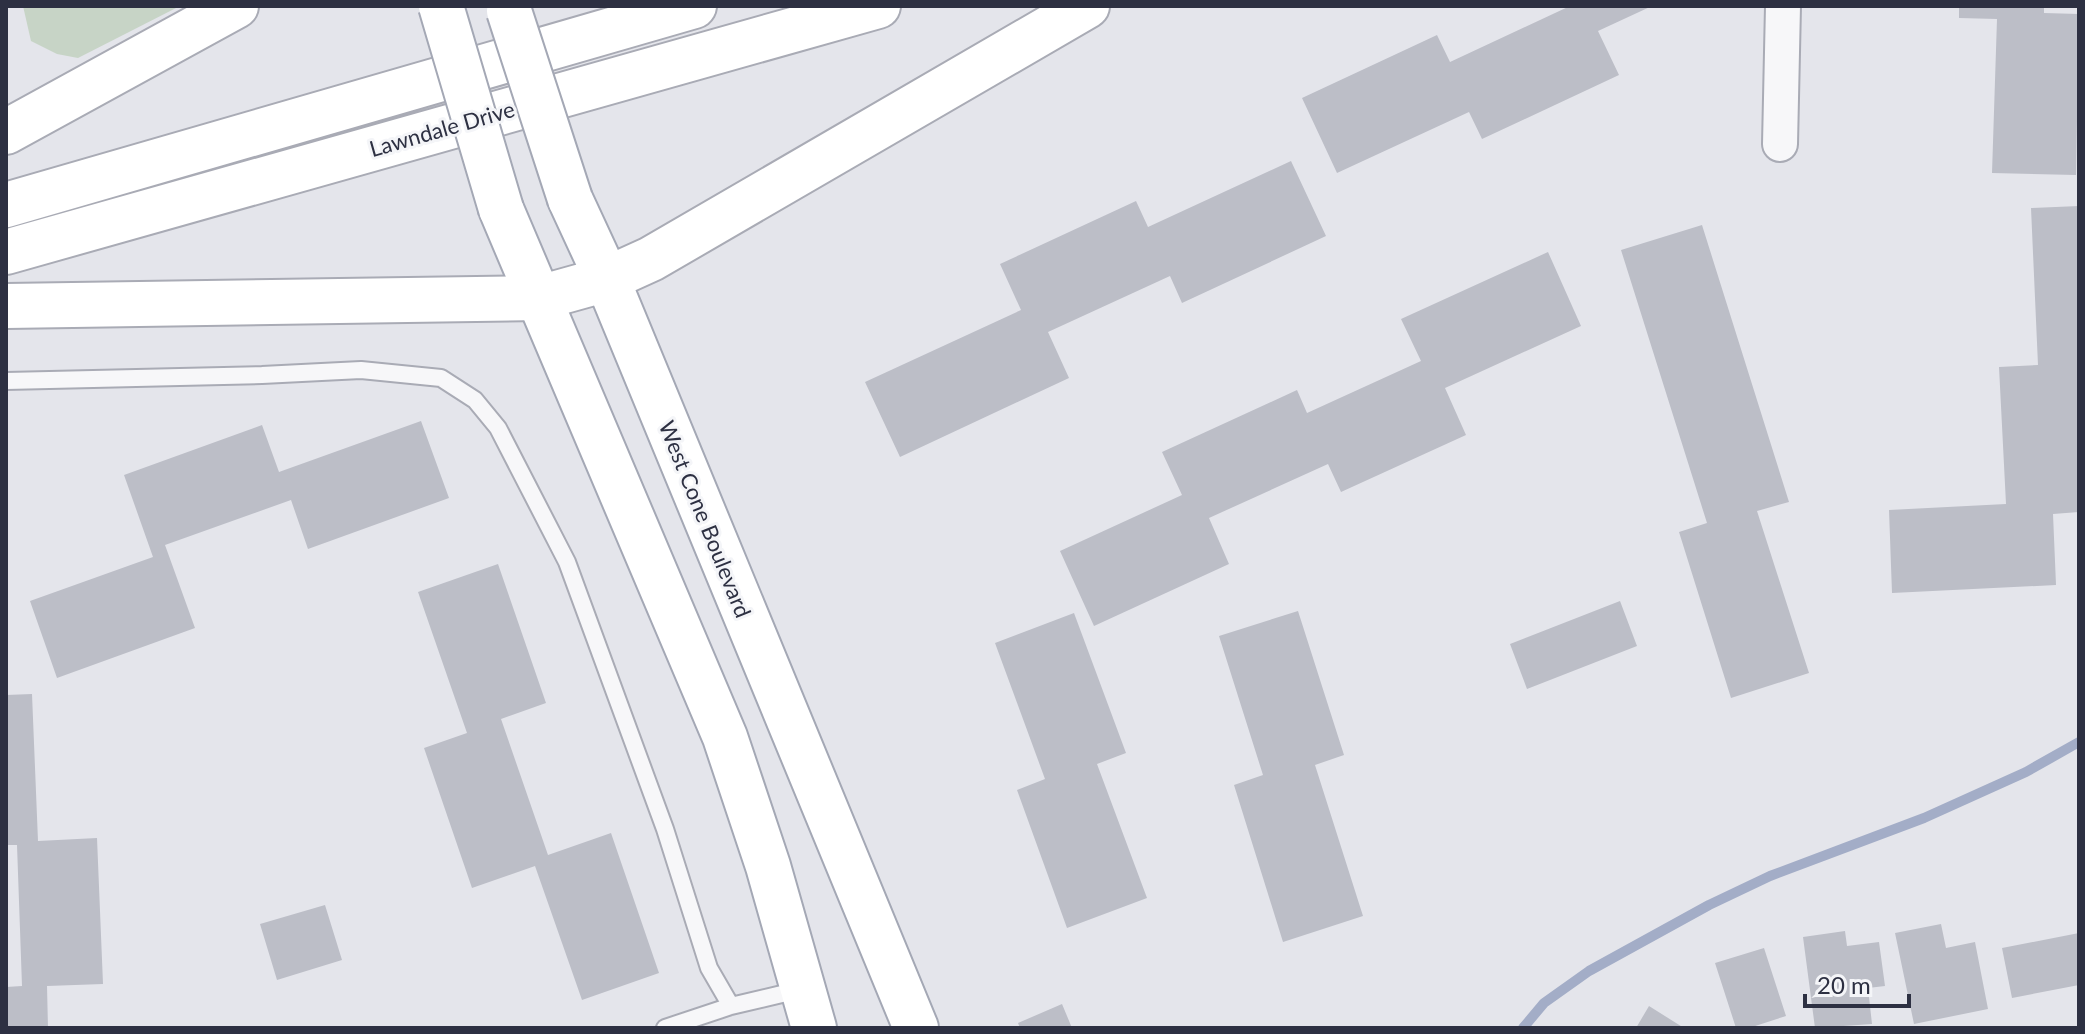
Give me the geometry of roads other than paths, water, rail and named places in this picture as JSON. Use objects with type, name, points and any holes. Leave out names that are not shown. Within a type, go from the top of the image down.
[{"type":"main road","points":[[6,132],[236,6]]},
{"type":"main road","points":[[441,6],[501,209],[725,737],[768,866],[809,1008]]},
{"type":"main road","points":[[6,205],[694,6]]},
{"type":"main road","name":"Lawndale Drive","points":[[6,252],[878,6]]},
{"type":"main road","points":[[6,306],[539,298],[607,279],[651,259],[1087,6]]},
{"type":"main road","name":"West Cone Boulevard","points":[[508,9],[570,199],[607,279],[916,1028]]},
{"type":"street","points":[[1780,144],[1783,6]]},
{"type":"lane","points":[[6,381],[361,370],[441,378],[475,400],[498,428],[567,562],[665,829],[709,968],[731,1006]]},
{"type":"lane","points":[[665,1028],[731,1006],[809,1008]]},
{"type":"waterway","points":[[1523,1028],[1544,1003],[1589,971],[1709,905],[1770,876],[1924,818],[2026,772],[2079,742]]}]
